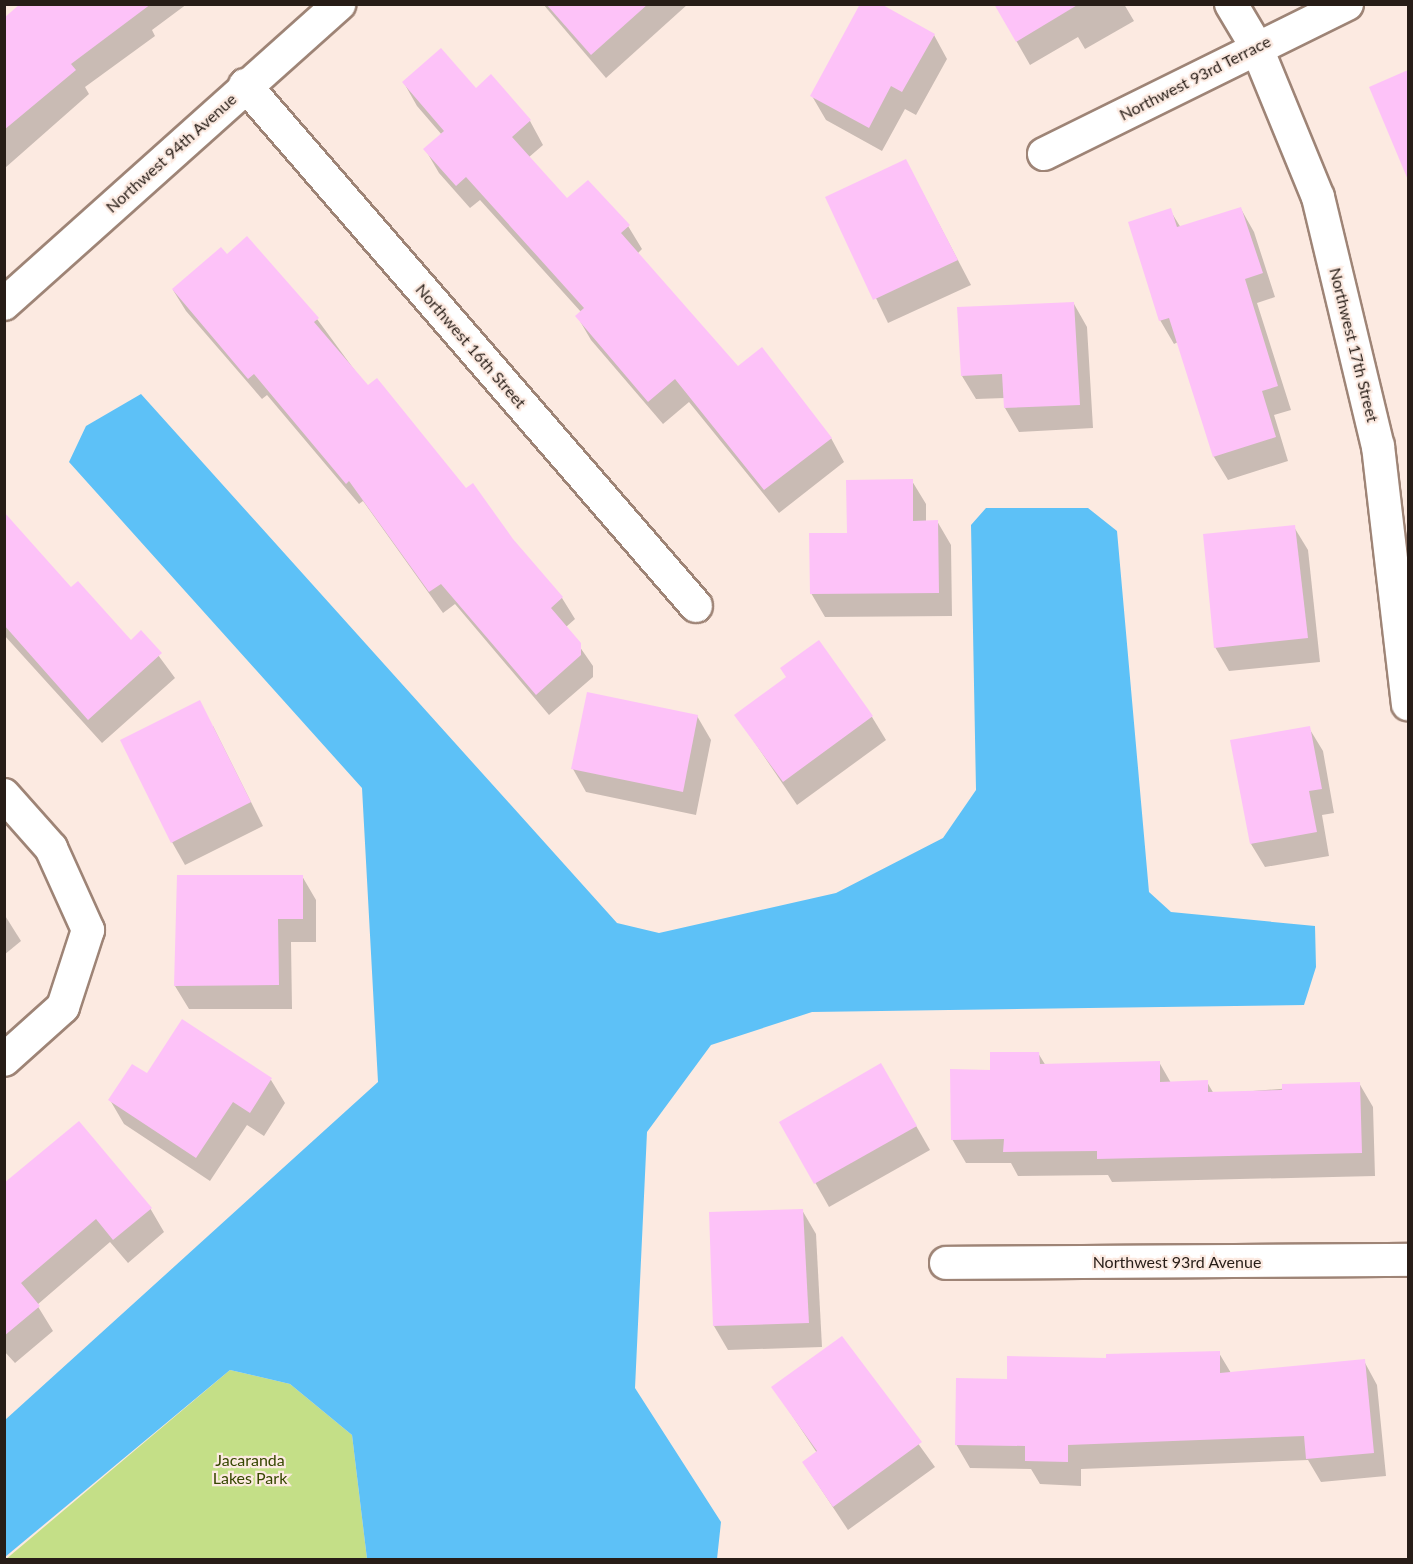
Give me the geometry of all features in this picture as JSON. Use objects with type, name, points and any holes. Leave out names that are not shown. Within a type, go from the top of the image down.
[{"type":"street","name":"Northwest 94th Avenue","points":[[4,304],[245,85],[339,4]]},
{"type":"street","name":"Northwest 17th Street","points":[[1231,4],[1256,46],[1318,197],[1378,446],[1408,704]]},
{"type":"street","name":"Northwest 93rd Terrace","points":[[1044,154],[1256,46],[1347,4]]},
{"type":"street","name":"Northwest 16th Street","points":[[245,85],[696,606]]},
{"type":"street","points":[[4,795],[51,848],[88,930],[63,1007],[4,1060]]},
{"type":"street","name":"Northwest 93rd Avenue","points":[[946,1263],[1408,1260]]},
{"type":"green space","name":"Jacaranda Lakes Park","points":[[230,1370],[290,1384],[352,1435],[367,1559],[5,1560]]},
{"type":"water","points":[[141,394],[617,923],[659,933],[836,893],[943,838],[976,790],[971,525],[986,508],[1088,508],[1117,531],[1149,892],[1171,912],[1315,926],[1316,967],[1304,1005],[812,1012],[711,1045],[647,1132],[635,1388],[721,1522],[717,1559],[367,1559],[352,1435],[290,1384],[230,1370],[5,1557],[5,1420],[378,1082],[362,788],[69,462],[86,426]]},
{"type":"building","points":[[20,4],[151,4],[71,64],[76,70],[4,130],[4,18]]},
{"type":"building","points":[[546,4],[648,4],[591,55]]},
{"type":"building","points":[[860,4],[881,4],[935,34],[902,92],[891,86],[869,128],[810,96]]},
{"type":"building","points":[[994,4],[1079,4],[1016,42]]},
{"type":"building","points":[[441,48],[476,88],[491,74],[531,120],[512,137],[567,198],[588,180],[630,225],[621,233],[738,366],[762,347],[832,438],[764,490],[675,379],[648,402],[575,316],[584,308],[466,177],[456,186],[423,149],[444,131],[402,82]]},
{"type":"building","points":[[1408,70],[1408,180],[1369,87]]},
{"type":"building","points":[[906,159],[958,260],[873,300],[825,197]]},
{"type":"building","points":[[1241,207],[1263,273],[1245,279],[1278,386],[1262,391],[1276,437],[1213,457],[1169,318],[1159,321],[1128,222],[1171,208],[1177,227]]},
{"type":"building","points":[[247,236],[319,318],[314,322],[368,385],[377,378],[466,488],[473,483],[513,539],[563,597],[551,608],[581,643],[581,655],[536,695],[441,584],[429,592],[349,481],[346,484],[254,374],[248,379],[172,289],[221,247],[227,254]]},
{"type":"building","points":[[1074,302],[1080,405],[1004,408],[1002,374],[961,376],[957,307]]},
{"type":"building","points":[[913,479],[913,521],[938,520],[939,593],[810,594],[809,533],[847,533],[846,480]]},
{"type":"building","points":[[4,512],[71,587],[78,581],[131,640],[141,630],[162,653],[88,720],[4,625]]},
{"type":"building","points":[[1295,525],[1308,638],[1214,648],[1203,534]]},
{"type":"building","points":[[819,640],[873,716],[783,782],[734,715],[786,677],[780,668]]},
{"type":"building","points":[[587,692],[698,715],[683,792],[571,769]]},
{"type":"building","points":[[200,700],[251,802],[171,843],[120,740]]},
{"type":"building","points":[[1310,726],[1322,789],[1309,791],[1317,832],[1250,844],[1230,740]]},
{"type":"building","points":[[177,875],[303,875],[303,919],[278,919],[279,985],[174,986]]},
{"type":"building","points":[[182,1019],[272,1078],[250,1113],[233,1102],[196,1158],[108,1100],[132,1064],[147,1073]]},
{"type":"building","points":[[990,1052],[1039,1052],[1040,1064],[1160,1061],[1160,1082],[1208,1080],[1208,1092],[1282,1090],[1282,1084],[1360,1082],[1362,1153],[1097,1159],[1097,1151],[1003,1152],[1004,1139],[951,1140],[950,1069],[990,1070]]},
{"type":"building","points":[[881,1063],[917,1126],[814,1184],[779,1122]]},
{"type":"building","points":[[79,1121],[152,1208],[113,1240],[96,1219],[21,1283],[40,1306],[4,1336],[4,1183]]},
{"type":"building","points":[[803,1209],[809,1323],[713,1326],[709,1212]]},
{"type":"building","points":[[842,1336],[922,1442],[833,1507],[802,1462],[817,1451],[771,1387]]},
{"type":"building","points":[[1220,1351],[1220,1373],[1365,1359],[1374,1453],[1306,1459],[1304,1436],[1068,1445],[1068,1462],[1025,1461],[1025,1446],[955,1445],[956,1378],[1007,1379],[1007,1356],[1106,1358],[1106,1354]]}]
